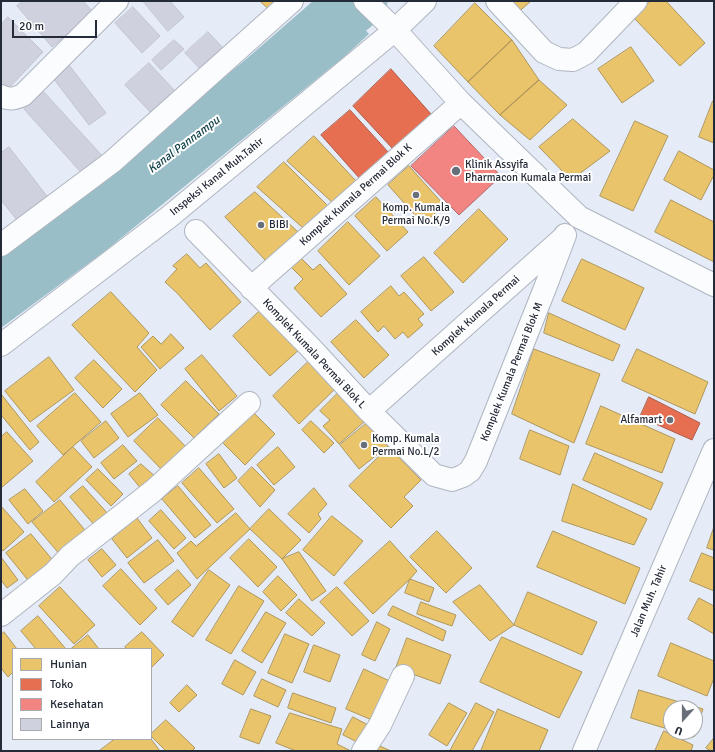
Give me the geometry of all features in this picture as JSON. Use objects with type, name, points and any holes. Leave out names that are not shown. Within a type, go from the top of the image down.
[{"type":"street","points":[[1,96],[7,99],[14,99],[23,95],[116,1]]},
{"type":"street","points":[[1,245],[112,162],[292,1]]},
{"type":"street","points":[[365,1],[390,25],[461,103],[578,217],[714,285]]},
{"type":"street","name":"Inspeksi Kanal Muh.Tahir","points":[[1,345],[169,217],[390,25],[425,1]]},
{"type":"street","points":[[497,1],[544,52],[559,59],[573,60],[586,53],[636,1]]},
{"type":"street","name":"Komplek Kumala Permai Blok K","points":[[252,288],[461,103]]},
{"type":"street","name":"Komplek Kumala Permai","points":[[369,411],[565,236],[578,217]]},
{"type":"street","name":"Komplek Kumala Permai Blok L","points":[[196,231],[309,346],[369,411],[434,475]]},
{"type":"street","name":"Komplek Kumala Permai Blok M","points":[[434,475],[452,480],[463,476],[470,471],[501,399],[565,236]]},
{"type":"street","points":[[1,615],[53,574],[70,556],[153,491],[249,403]]},
{"type":"street","name":"Jalan Muh. Tahir","points":[[584,751],[714,450]]},
{"type":"street","points":[[364,751],[380,725],[403,676]]},
{"type":"water","points":[[313,1],[339,1],[369,34],[345,56],[105,251],[1,328],[1,257],[244,61]]},
{"type":"building: Hunian","points":[[260,1],[276,1],[270,10]]},
{"type":"building: Hunian","points":[[501,1],[531,1],[514,16]]},
{"type":"building: Hunian","points":[[651,1],[666,1],[705,43],[680,66],[633,17]]},
{"type":"building: Hunian","points":[[475,3],[512,40],[468,82],[434,46]]},
{"type":"building: Hunian","points":[[512,40],[539,80],[500,115],[468,82]]},
{"type":"building: Hunian","points":[[631,47],[654,81],[622,103],[598,69]]},
{"type":"building: Hunian","points":[[539,80],[567,105],[530,140],[500,115]]},
{"type":"building: Hunian","points":[[714,101],[714,143],[699,137]]},
{"type":"building: Hunian","points":[[573,119],[610,151],[571,180],[539,147]]},
{"type":"building: Hunian","points":[[635,121],[668,136],[633,211],[600,196]]},
{"type":"building: Hunian","points":[[314,136],[356,181],[333,203],[287,161]]},
{"type":"building: Hunian","points":[[679,151],[714,170],[714,175],[701,200],[664,180]]},
{"type":"building: Hunian","points":[[284,162],[328,206],[303,228],[257,187]]},
{"type":"building: Hunian","name":"Komp. Kumala Permai No.K/9","points":[[409,166],[444,205],[423,224],[388,185]]},
{"type":"building: Hunian","name":"BIBI","points":[[255,192],[298,232],[266,261],[225,217]]},
{"type":"building: Hunian","points":[[376,197],[408,232],[387,251],[355,216]]},
{"type":"building: Hunian","points":[[671,200],[714,222],[714,262],[655,232]]},
{"type":"building: Hunian","points":[[479,209],[508,239],[463,283],[434,253]]},
{"type":"building: Hunian","points":[[348,222],[380,256],[349,285],[318,251]]},
{"type":"building: Hunian","points":[[187,254],[200,268],[206,263],[241,302],[210,330],[177,293],[165,282],[177,269],[173,266]]},
{"type":"building: Hunian","points":[[424,257],[454,292],[431,311],[401,276]]},
{"type":"building: Hunian","points":[[301,258],[313,270],[320,264],[347,294],[321,317],[294,288],[303,279],[291,267]]},
{"type":"building: Hunian","points":[[582,259],[644,288],[625,330],[562,301]]},
{"type":"building: Hunian","points":[[391,286],[399,296],[404,292],[424,314],[418,319],[423,325],[408,338],[403,332],[395,339],[384,326],[378,332],[361,312]]},
{"type":"building: Hunian","points":[[111,292],[149,333],[137,347],[157,370],[135,392],[72,325]]},
{"type":"building: Hunian","points":[[263,308],[301,348],[270,376],[233,336]]},
{"type":"building: Hunian","points":[[549,313],[620,345],[613,361],[544,333]]},
{"type":"building: Hunian","points":[[356,320],[389,355],[364,378],[331,342]]},
{"type":"building: Hunian","points":[[171,334],[184,348],[160,369],[141,347],[153,336],[161,344]]},
{"type":"building: Hunian","points":[[534,349],[600,374],[574,443],[512,414]]},
{"type":"building: Hunian","points":[[637,349],[708,382],[695,414],[622,381]]},
{"type":"building: Hunian","points":[[202,355],[237,396],[219,411],[185,369]]},
{"type":"building: Hunian","points":[[49,357],[74,390],[30,422],[5,391]]},
{"type":"building: Hunian","points":[[94,360],[122,389],[103,408],[75,378]]},
{"type":"building: Hunian","points":[[309,361],[335,389],[299,424],[273,396]]},
{"type":"building: Hunian","points":[[186,381],[219,414],[194,438],[161,405]]},
{"type":"building: Hunian","points":[[339,392],[365,421],[339,444],[323,426],[330,420],[320,411]]},
{"type":"building: Hunian","points":[[75,393],[101,422],[63,455],[37,426]]},
{"type":"building: Hunian","points":[[140,393],[158,415],[128,437],[111,414]]},
{"type":"building: Hunian","points":[[1,394],[39,442],[30,450],[1,415]]},
{"type":"building: Hunian","points":[[601,406],[675,439],[662,473],[586,444]]},
{"type":"building: Hunian","points":[[253,412],[275,434],[245,465],[223,443]]},
{"type":"building: Hunian","points":[[158,418],[188,449],[164,472],[134,441]]},
{"type":"building: Hunian","points":[[106,421],[119,438],[94,458],[81,441]]},
{"type":"building: Hunian","points":[[311,421],[334,443],[324,453],[302,430]]},
{"type":"building: Hunian","name":"Komp. Kumala Permai No.L/2","points":[[368,422],[388,446],[359,469],[340,445]]},
{"type":"building: Hunian","points":[[530,430],[569,446],[560,475],[520,459]]},
{"type":"building: Hunian","points":[[7,432],[33,461],[1,488],[1,437]]},
{"type":"building: Hunian","points":[[123,445],[137,461],[114,479],[101,463]]},
{"type":"building: Hunian","points":[[73,447],[92,467],[54,502],[36,482]]},
{"type":"building: Hunian","points":[[278,447],[295,467],[274,485],[257,465]]},
{"type":"building: Hunian","points":[[389,447],[421,480],[404,497],[413,506],[391,528],[349,486]]},
{"type":"building: Hunian","points":[[595,453],[663,483],[651,510],[583,480]]},
{"type":"building: Hunian","points":[[219,454],[237,478],[224,488],[206,464]]},
{"type":"building: Hunian","points":[[141,464],[157,478],[142,490],[129,474]]},
{"type":"building: Hunian","points":[[252,467],[275,490],[260,507],[238,481]]},
{"type":"building: Hunian","points":[[199,468],[234,509],[217,523],[182,483]]},
{"type":"building: Hunian","points":[[98,469],[123,494],[111,506],[86,480]]},
{"type":"building: Hunian","points":[[573,484],[647,519],[634,545],[562,521]]},
{"type":"building: Hunian","points":[[83,486],[109,515],[96,527],[70,497]]},
{"type":"building: Hunian","points":[[178,486],[211,525],[195,538],[162,499]]},
{"type":"building: Hunian","points":[[314,488],[327,504],[318,514],[321,519],[309,533],[288,514]]},
{"type":"building: Hunian","points":[[25,489],[43,511],[28,524],[9,500]]},
{"type":"building: Hunian","points":[[60,500],[89,535],[62,557],[32,522]]},
{"type":"building: Hunian","points":[[1,506],[24,532],[3,551],[1,548]]},
{"type":"building: Hunian","points":[[269,509],[301,540],[282,559],[250,529]]},
{"type":"building: Hunian","points":[[161,510],[186,538],[174,549],[149,521]]},
{"type":"building: Hunian","points":[[236,513],[250,529],[197,579],[177,553],[191,541],[196,546]]},
{"type":"building: Hunian","points":[[332,516],[363,541],[334,576],[303,550]]},
{"type":"building: Hunian","points":[[137,518],[152,538],[127,558],[112,539]]},
{"type":"building: Hunian","points":[[714,527],[714,550],[707,548]]},
{"type":"building: Hunian","points":[[437,531],[472,568],[446,593],[410,557]]},
{"type":"building: Hunian","points":[[553,531],[640,568],[625,604],[537,567]]},
{"type":"building: Hunian","points":[[31,534],[56,564],[31,584],[6,553]]},
{"type":"building: Hunian","points":[[249,539],[277,567],[258,587],[230,558]]},
{"type":"building: Hunian","points":[[158,540],[174,561],[144,583],[128,563]]},
{"type":"building: Hunian","points":[[390,541],[417,571],[373,614],[344,583]]},
{"type":"building: Hunian","points":[[102,549],[116,565],[102,577],[88,560]]},
{"type":"building: Hunian","points":[[299,552],[326,591],[312,601],[282,559]]},
{"type":"building: Hunian","points":[[702,553],[714,558],[714,591],[690,581]]},
{"type":"building: Hunian","points":[[1,557],[18,580],[7,588],[1,580]]},
{"type":"building: Hunian","points":[[121,569],[157,608],[140,625],[103,586]]},
{"type":"building: Hunian","points":[[178,570],[191,585],[168,605],[155,590]]},
{"type":"building: Hunian","points":[[209,570],[230,585],[193,637],[172,622]]},
{"type":"building: Hunian","points":[[278,576],[297,595],[281,611],[263,592]]},
{"type":"building: Hunian","points":[[410,579],[434,588],[429,602],[405,593]]},
{"type":"building: Hunian","points":[[480,585],[514,625],[490,641],[453,602]]},
{"type":"building: Hunian","points":[[239,586],[264,601],[231,654],[206,640]]},
{"type":"building: Hunian","points":[[60,587],[95,625],[74,644],[39,606]]},
{"type":"building: Hunian","points":[[337,587],[369,621],[352,636],[320,602]]},
{"type":"building: Hunian","points":[[528,592],[597,622],[582,655],[514,625]]},
{"type":"building: Hunian","points":[[699,598],[714,606],[714,634],[688,619]]},
{"type":"building: Hunian","points":[[299,599],[325,623],[312,636],[286,613]]},
{"type":"building: Hunian","points":[[421,602],[456,615],[452,626],[417,614]]},
{"type":"building: Hunian","points":[[393,606],[446,631],[443,641],[388,615]]},
{"type":"building: Hunian","points":[[266,612],[286,623],[262,663],[242,651]]},
{"type":"building: Hunian","points":[[38,616],[65,648],[35,648],[21,631]]},
{"type":"building: Hunian","points":[[377,622],[390,629],[375,661],[362,655]]},
{"type":"building: Hunian","points":[[4,632],[16,648],[12,648],[12,673],[8,677],[1,668],[1,635]]},
{"type":"building: Hunian","points":[[142,632],[164,655],[152,667],[152,648],[125,647]]},
{"type":"building: Hunian","points":[[285,634],[309,644],[292,683],[268,673]]},
{"type":"building: Hunian","points":[[88,635],[98,648],[72,648]]},
{"type":"building: Hunian","points":[[502,637],[582,672],[559,718],[480,682]]},
{"type":"building: Hunian","points":[[407,638],[451,655],[440,684],[396,668]]},
{"type":"building: Hunian","points":[[671,643],[714,661],[714,678],[707,696],[658,676]]},
{"type":"building: Hunian","points":[[314,645],[340,655],[330,682],[304,672]]},
{"type":"building: Hunian","points":[[235,660],[256,672],[243,695],[222,684]]},
{"type":"building: Hunian","points":[[364,669],[396,684],[379,723],[346,709]]},
{"type":"building: Hunian","points":[[262,679],[286,690],[278,707],[254,696]]},
{"type":"building: Hunian","points":[[187,685],[197,695],[179,712],[170,703]]},
{"type":"building: Hunian","points":[[639,690],[673,700],[663,700],[663,728],[631,718]]},
{"type":"building: Hunian","points":[[293,693],[336,708],[331,723],[288,708]]},
{"type":"building: Hunian","points":[[449,703],[467,713],[447,746],[429,735]]},
{"type":"building: Hunian","points":[[476,703],[494,712],[472,751],[450,751]]},
{"type":"building: Hunian","points":[[251,709],[271,716],[259,744],[240,737]]},
{"type":"building: Hunian","points":[[498,709],[548,730],[539,751],[481,751]]},
{"type":"building: Hunian","points":[[290,713],[342,729],[337,744],[351,751],[296,751],[276,743]]},
{"type":"building: Hunian","points":[[353,717],[370,726],[361,744],[343,735]]},
{"type":"building: Hunian","points":[[166,720],[195,748],[192,751],[166,751],[152,737],[152,733]]},
{"type":"building: Hunian","points":[[663,733],[663,740],[683,740],[693,745],[691,751],[655,751]]},
{"type":"building: Hunian","points":[[714,738],[714,751],[711,751],[706,748]]},
{"type":"building: Hunian","points":[[114,740],[152,740],[160,751],[99,751]]},
{"type":"building: Hunian","points":[[373,743],[391,751],[370,751]]},
{"type":"building: Toko","points":[[391,69],[431,114],[393,149],[353,106]]},
{"type":"building: Toko","points":[[350,110],[389,153],[361,180],[321,135]]},
{"type":"building: Toko","name":"Alfamart","points":[[649,397],[700,423],[692,440],[640,417]]},
{"type":"building: Kesehatan","name":"Klinik Assyifa Pharmacon Kumala Permai","points":[[454,126],[501,176],[459,215],[411,166]]},
{"type":"building: Lainnya","points":[[23,1],[83,1],[93,12],[52,47],[17,6]]},
{"type":"building: Lainnya","points":[[143,1],[170,1],[184,17],[168,31]]},
{"type":"building: Lainnya","points":[[133,7],[160,36],[142,53],[115,23]]},
{"type":"building: Lainnya","points":[[8,17],[43,52],[7,90],[1,84],[1,25]]},
{"type":"building: Lainnya","points":[[208,32],[225,50],[202,71],[185,53]]},
{"type":"building: Lainnya","points":[[174,40],[184,49],[161,70],[152,60]]},
{"type":"building: Lainnya","points":[[149,63],[175,91],[151,113],[125,85]]},
{"type":"building: Lainnya","points":[[69,65],[106,113],[89,125],[53,78]]},
{"type":"building: Lainnya","points":[[44,92],[106,160],[86,178],[24,109]]},
{"type":"building: Lainnya","points":[[9,147],[50,200],[20,224],[1,200],[1,153]]},
{"type":"waterway","name":"Kanal Pannampu","points":[[295,57],[362,1]]},
{"type":"place","name":"Klinik Assyifa Pharmacon Kumala Permai","points":[[456,171]]},
{"type":"place","name":"Komp. Kumala Permai No.K/9","points":[[416,195]]},
{"type":"place","name":"BIBI","points":[[261,225]]},
{"type":"place","name":"Alfamart","points":[[670,420]]},
{"type":"place","name":"Komp. Kumala Permai No.L/2","points":[[364,445]]}]
